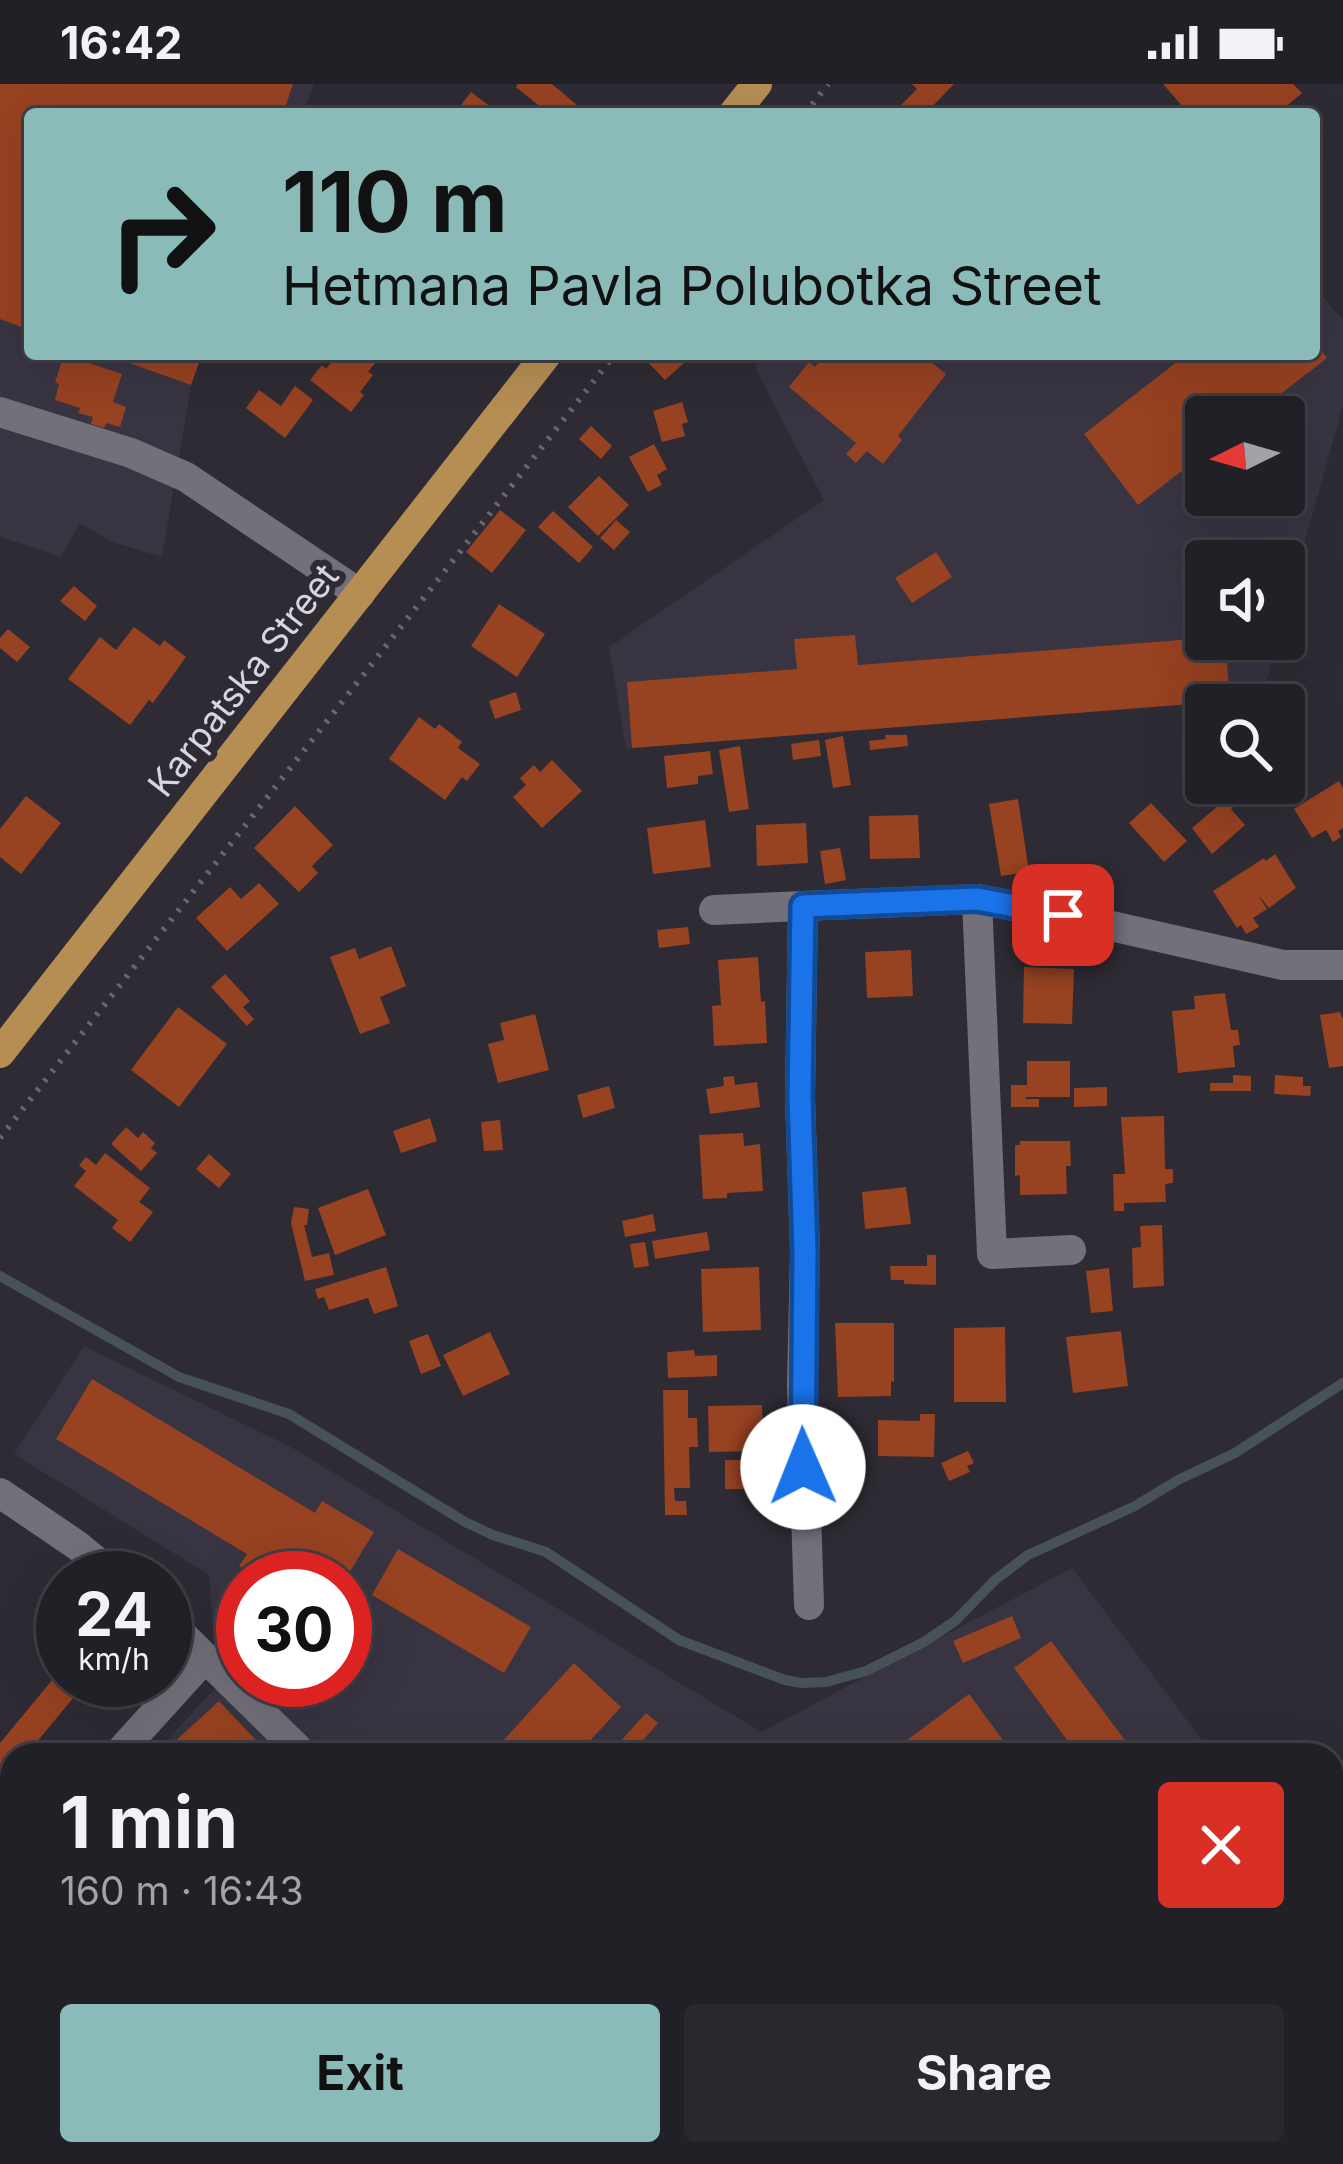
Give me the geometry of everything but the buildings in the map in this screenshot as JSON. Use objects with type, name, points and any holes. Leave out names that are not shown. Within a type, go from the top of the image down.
[{"type":"main road","points":[[739,108],[757,84]]},
{"type":"main road","name":"Karpatska Street","points":[[0,1053],[542,360]]},
{"type":"street","points":[[0,412],[131,453],[187,476],[360,594]]},
{"type":"street","points":[[977,899],[992,1253],[1071,1250]]},
{"type":"street","points":[[714,910],[977,899],[1283,965],[1343,964]]},
{"type":"street","points":[[803,906],[802,1386],[809,1605]]},
{"type":"street","points":[[0,1493],[84,1551]]},
{"type":"street","points":[[192,1645],[292,1743]]},
{"type":"street","points":[[128,1743],[205,1658]]},
{"type":"path","points":[[810,108],[828,84]]},
{"type":"path","points":[[0,1138],[610,360]]},
{"type":"shaded area","points":[[0,84],[314,84],[305,108],[24,108],[24,360],[200,360],[191,386],[162,557],[109,541],[80,523],[61,557],[0,537]]},
{"type":"shaded area","points":[[1320,293],[1343,320],[1343,405],[1305,541],[1185,540],[1185,660],[1272,660],[1266,684],[1185,684],[1185,703],[626,749],[609,647],[824,500],[755,368],[758,360],[1320,360]]},
{"type":"shaded area","points":[[84,1346],[291,1447],[761,1732],[1072,1568],[1204,1743],[164,1743],[216,1687],[216,1707],[372,1707],[372,1551],[216,1551],[216,1672],[209,1575],[192,1564],[192,1551],[170,1551],[14,1454]]},
{"type":"waterway","points":[[0,1276],[179,1377],[289,1414],[465,1522],[546,1552],[679,1640],[801,1683],[866,1671],[924,1642],[955,1621],[1028,1555],[1235,1453],[1343,1383]]},
{"type":"route","points":[[803,1467],[803,906],[977,899],[1063,915]]}]
